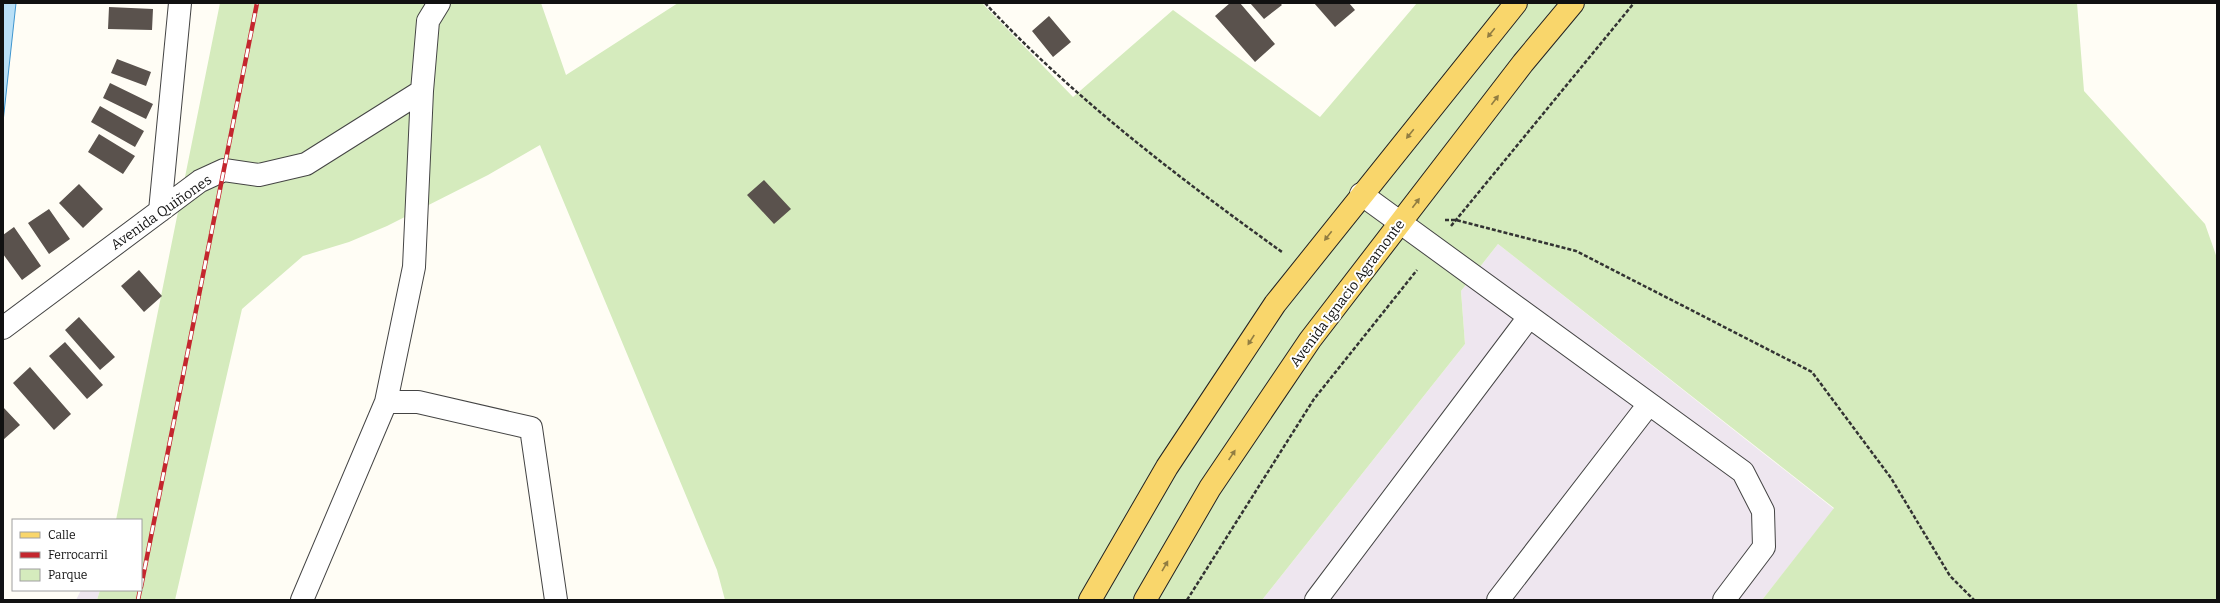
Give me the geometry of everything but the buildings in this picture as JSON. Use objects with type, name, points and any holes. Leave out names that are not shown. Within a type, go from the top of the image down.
[{"type":"main road","points":[[1090,600],[1167,467],[1275,304],[1361,194],[1516,3]]},
{"type":"main road","name":"Avenida Ignacio Agramonte","points":[[1145,600],[1210,488],[1297,359],[1523,63],[1573,3]]},
{"type":"street","points":[[160,211],[180,3]]},
{"type":"street","points":[[302,600],[386,402],[414,267],[422,91],[428,21],[439,3]]},
{"type":"street","name":"Avenida Quiñones","points":[[3,328],[200,181],[224,170],[259,175],[306,164],[422,91]]},
{"type":"street","points":[[1361,194],[1743,472],[1763,511],[1764,547],[1724,600]]},
{"type":"street","points":[[1316,600],[1529,317]]},
{"type":"street","points":[[386,402],[418,402],[531,428],[556,600]]},
{"type":"street","points":[[1498,600],[1649,404]]},
{"type":"path","points":[[984,3],[1060,76],[1121,128],[1208,199],[1303,268]]},
{"type":"path","points":[[1187,600],[1314,399],[1456,220],[1634,3]]},
{"type":"path","points":[[1400,223],[1456,220],[1576,251],[1812,372],[1891,478],[1950,576],[1974,600]]},
{"type":"shaded area","points":[[1498,244],[1834,509],[1762,600],[1262,600],[1465,344],[1461,291]]},
{"type":"shaded area","points":[[80,591],[100,591],[97,600],[76,600]]},
{"type":"green space","points":[[220,3],[541,3],[566,75],[678,3],[982,3],[1073,97],[1173,10],[1320,117],[1417,3],[2077,3],[2084,91],[2205,224],[2217,258],[2217,600],[1762,600],[1834,508],[1498,244],[1461,291],[1465,344],[1262,600],[725,600],[717,570],[540,145],[488,175],[387,226],[349,242],[303,256],[242,309],[175,600],[97,600],[100,591],[142,591],[142,519],[116,519]]},
{"type":"water","points":[[3,3],[16,3],[3,122]]},
{"type":"railway","points":[[142,582],[257,3]]},
{"type":"railway","points":[[138,600],[140,591]]}]
